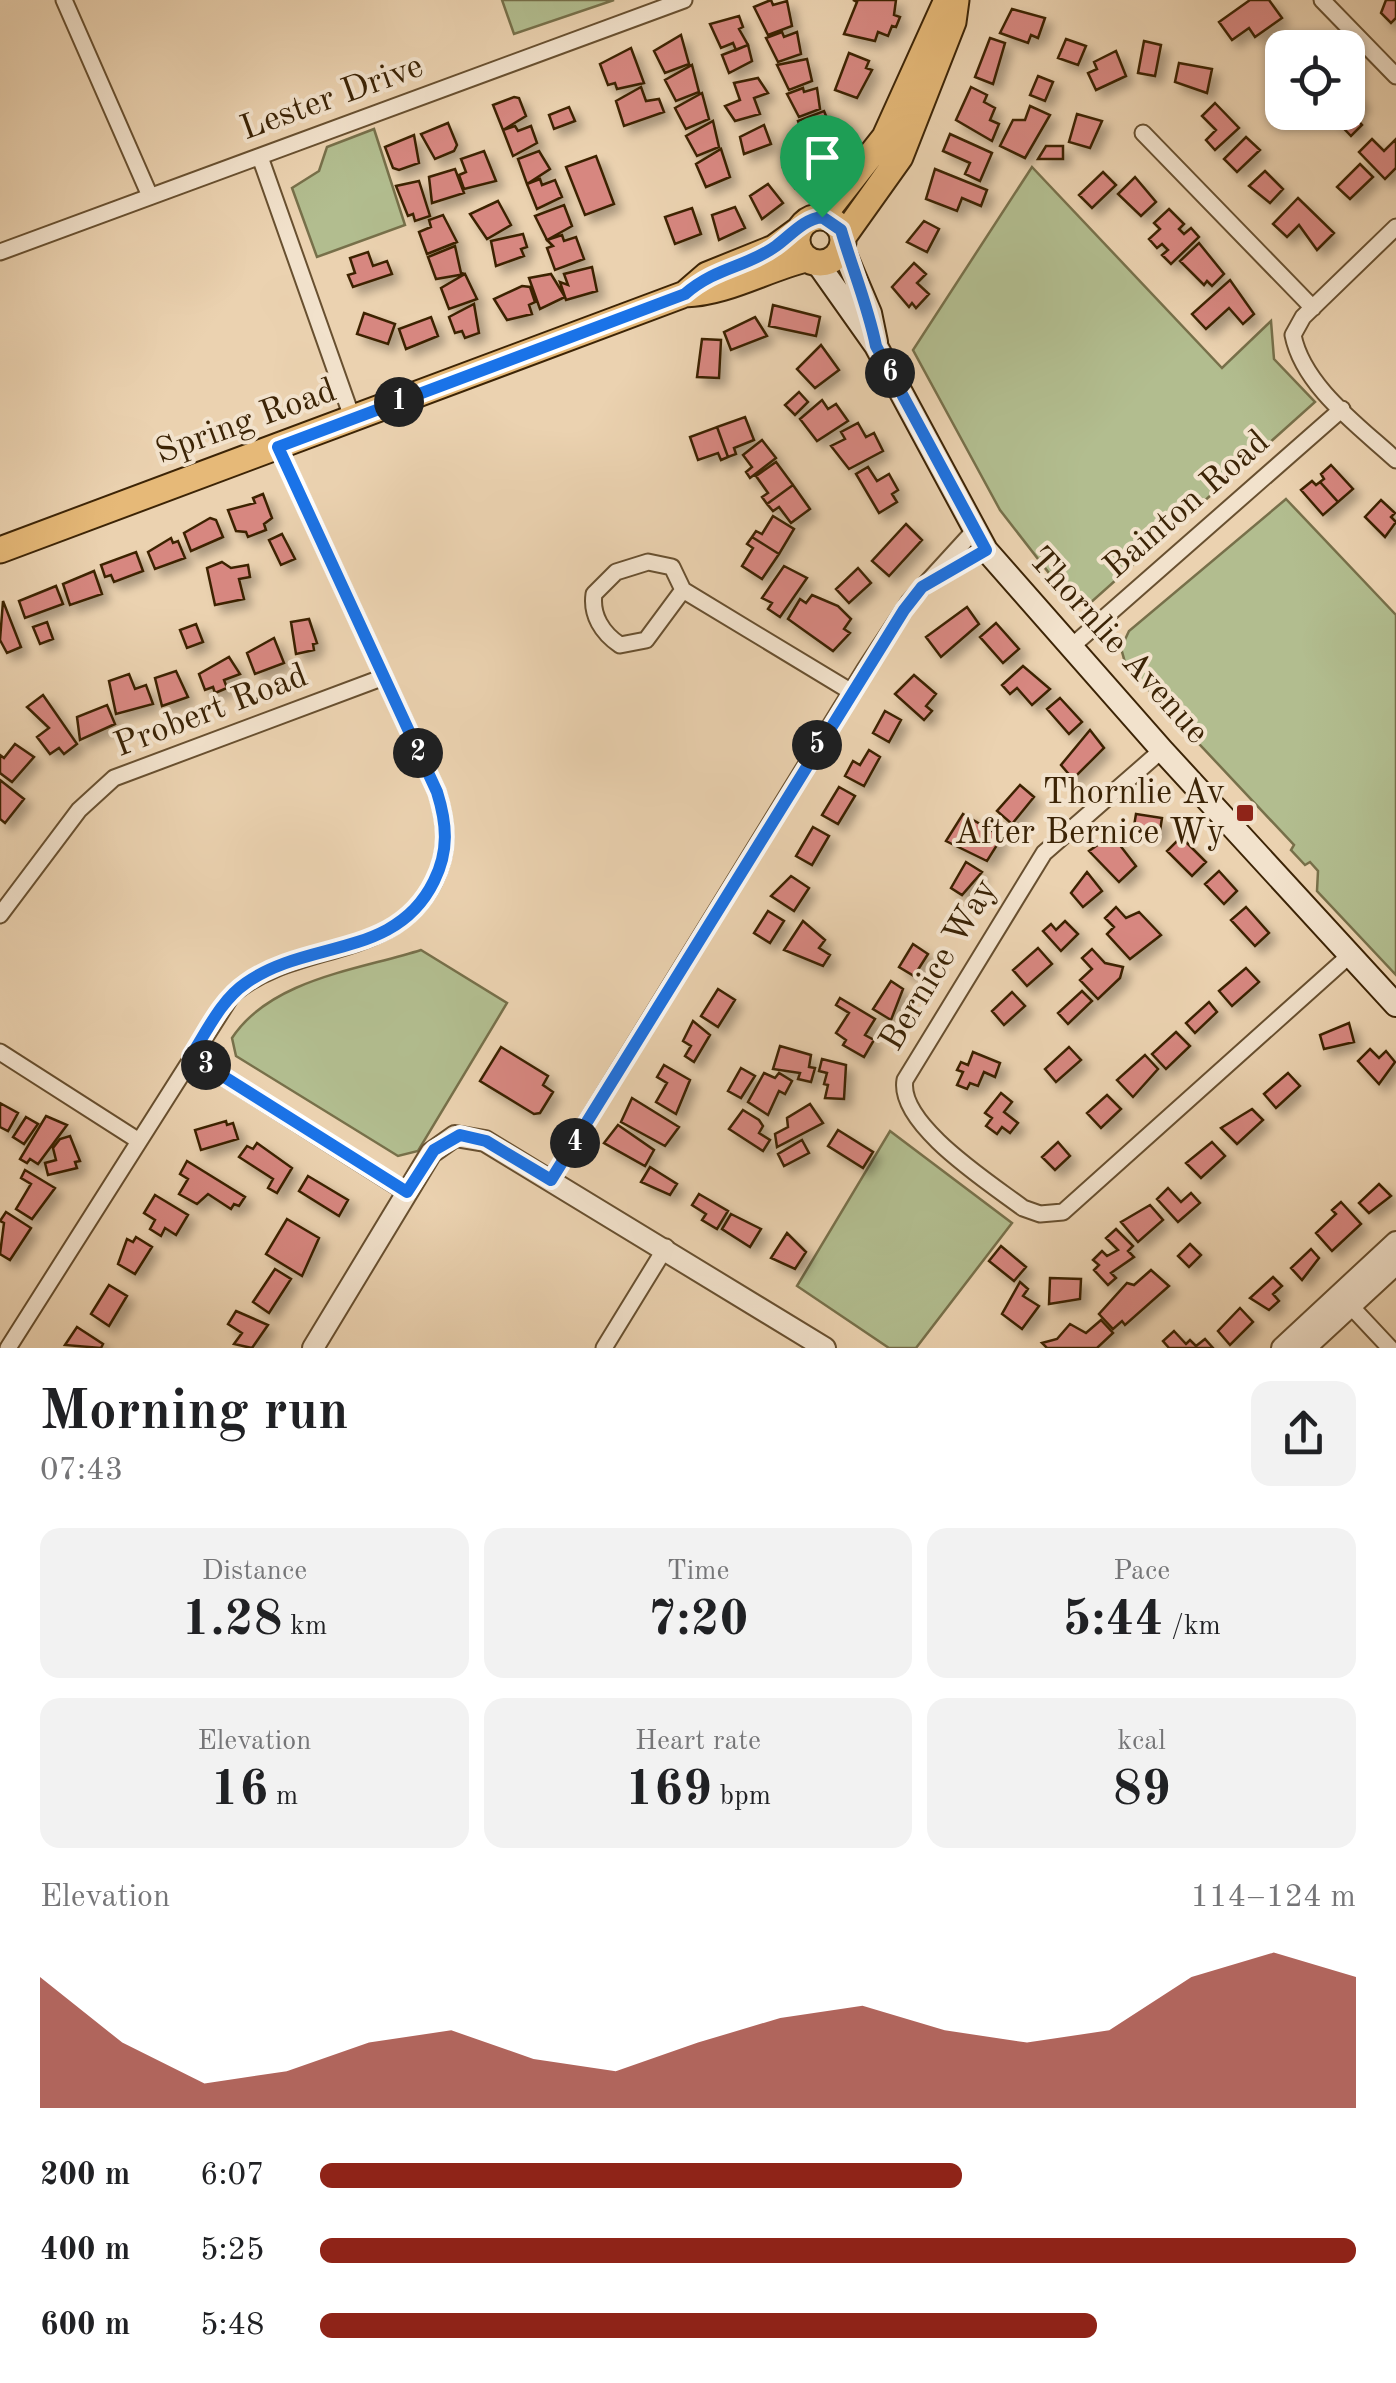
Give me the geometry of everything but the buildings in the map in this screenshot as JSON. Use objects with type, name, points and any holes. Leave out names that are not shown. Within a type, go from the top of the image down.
[{"type":"main road","name":"Spring Road","points":[[685,294],[707,274],[774,248],[811,223],[885,136],[947,0]]},
{"type":"main road","name":"Spring Road","points":[[0,550],[685,294],[713,294],[746,276],[833,260],[900,157],[953,22],[956,0]]},
{"type":"main road","points":[[812,262],[797,242],[811,223],[836,224],[843,242]]},
{"type":"main road","name":"Thornlie Avenue","points":[[843,242],[870,313],[876,346]]},
{"type":"main road","name":"Thornlie Avenue","points":[[812,262],[876,346],[980,541],[1162,750],[1396,1005]]},
{"type":"street","points":[[64,0],[150,196]]},
{"type":"street","name":"Lester Drive","points":[[0,252],[684,0]]},
{"type":"street","points":[[1322,0],[1396,76]]},
{"type":"street","points":[[1143,132],[1313,308]]},
{"type":"street","points":[[260,157],[353,420]]},
{"type":"street","points":[[1396,227],[1313,308],[1293,335],[1298,358],[1342,409],[1396,460]]},
{"type":"street","name":"Bainton Road","points":[[1071,647],[1342,409]]},
{"type":"street","points":[[8,1348],[221,1008],[246,983],[275,968],[379,936],[405,921],[431,887],[444,859],[445,820],[278,447]]},
{"type":"street","points":[[551,1180],[850,692],[922,587],[980,541]]},
{"type":"street","points":[[682,590],[652,634],[633,646],[620,644],[609,636],[594,608],[594,594],[609,577],[648,562],[672,567],[682,590],[850,692]]},
{"type":"street","name":"Probert Road","points":[[0,915],[79,810],[114,778],[384,677]]},
{"type":"street","name":"Bernice Way","points":[[1162,750],[1044,853],[996,927],[910,1066],[903,1089],[905,1103],[920,1124],[1023,1208],[1046,1214],[1063,1212],[1082,1200],[1351,954]]},
{"type":"street","points":[[0,1052],[139,1141]]},
{"type":"street","points":[[191,1056],[407,1192]]},
{"type":"street","points":[[313,1348],[434,1150],[452,1137],[464,1135],[486,1141],[666,1247],[825,1348]]},
{"type":"street","points":[[1305,1348],[1396,1242]]},
{"type":"street","points":[[604,1348],[666,1247]]},
{"type":"street","points":[[1282,1348],[1396,1264]]},
{"type":"street","points":[[1345,1300],[1390,1348]]},
{"type":"green space","points":[[502,0],[614,0],[514,34]]},
{"type":"green space","points":[[374,129],[405,225],[317,257],[292,188],[319,171],[327,147]]},
{"type":"green space","points":[[1032,167],[1222,368],[1271,321],[1274,359],[1315,402],[1088,605],[1073,604],[1000,510],[913,350]]},
{"type":"green space","points":[[1286,499],[1396,615],[1396,975],[1317,891],[1318,871],[1310,862],[1305,865],[1291,850],[1294,845],[1126,666],[1121,648],[1129,631]]},
{"type":"green space","points":[[421,950],[507,1003],[418,1151],[398,1156],[236,1056],[232,1038],[269,1002],[318,979]]},
{"type":"green space","points":[[890,1131],[1012,1223],[916,1348],[889,1348],[797,1286]]},
{"type":"place","name":"Thornlie Av After Bernice Wy","points":[[1245,813]]},
{"type":"route","points":[[822,217],[841,230],[842,248],[870,313],[876,346],[986,550],[922,587],[904,610],[551,1180],[486,1141],[460,1135],[434,1150],[407,1192],[191,1056],[221,1008],[246,983],[275,968],[379,936],[405,921],[421,903],[444,859],[445,820],[437,792],[278,447],[685,294],[707,274],[774,248],[810,220],[822,217]]}]
